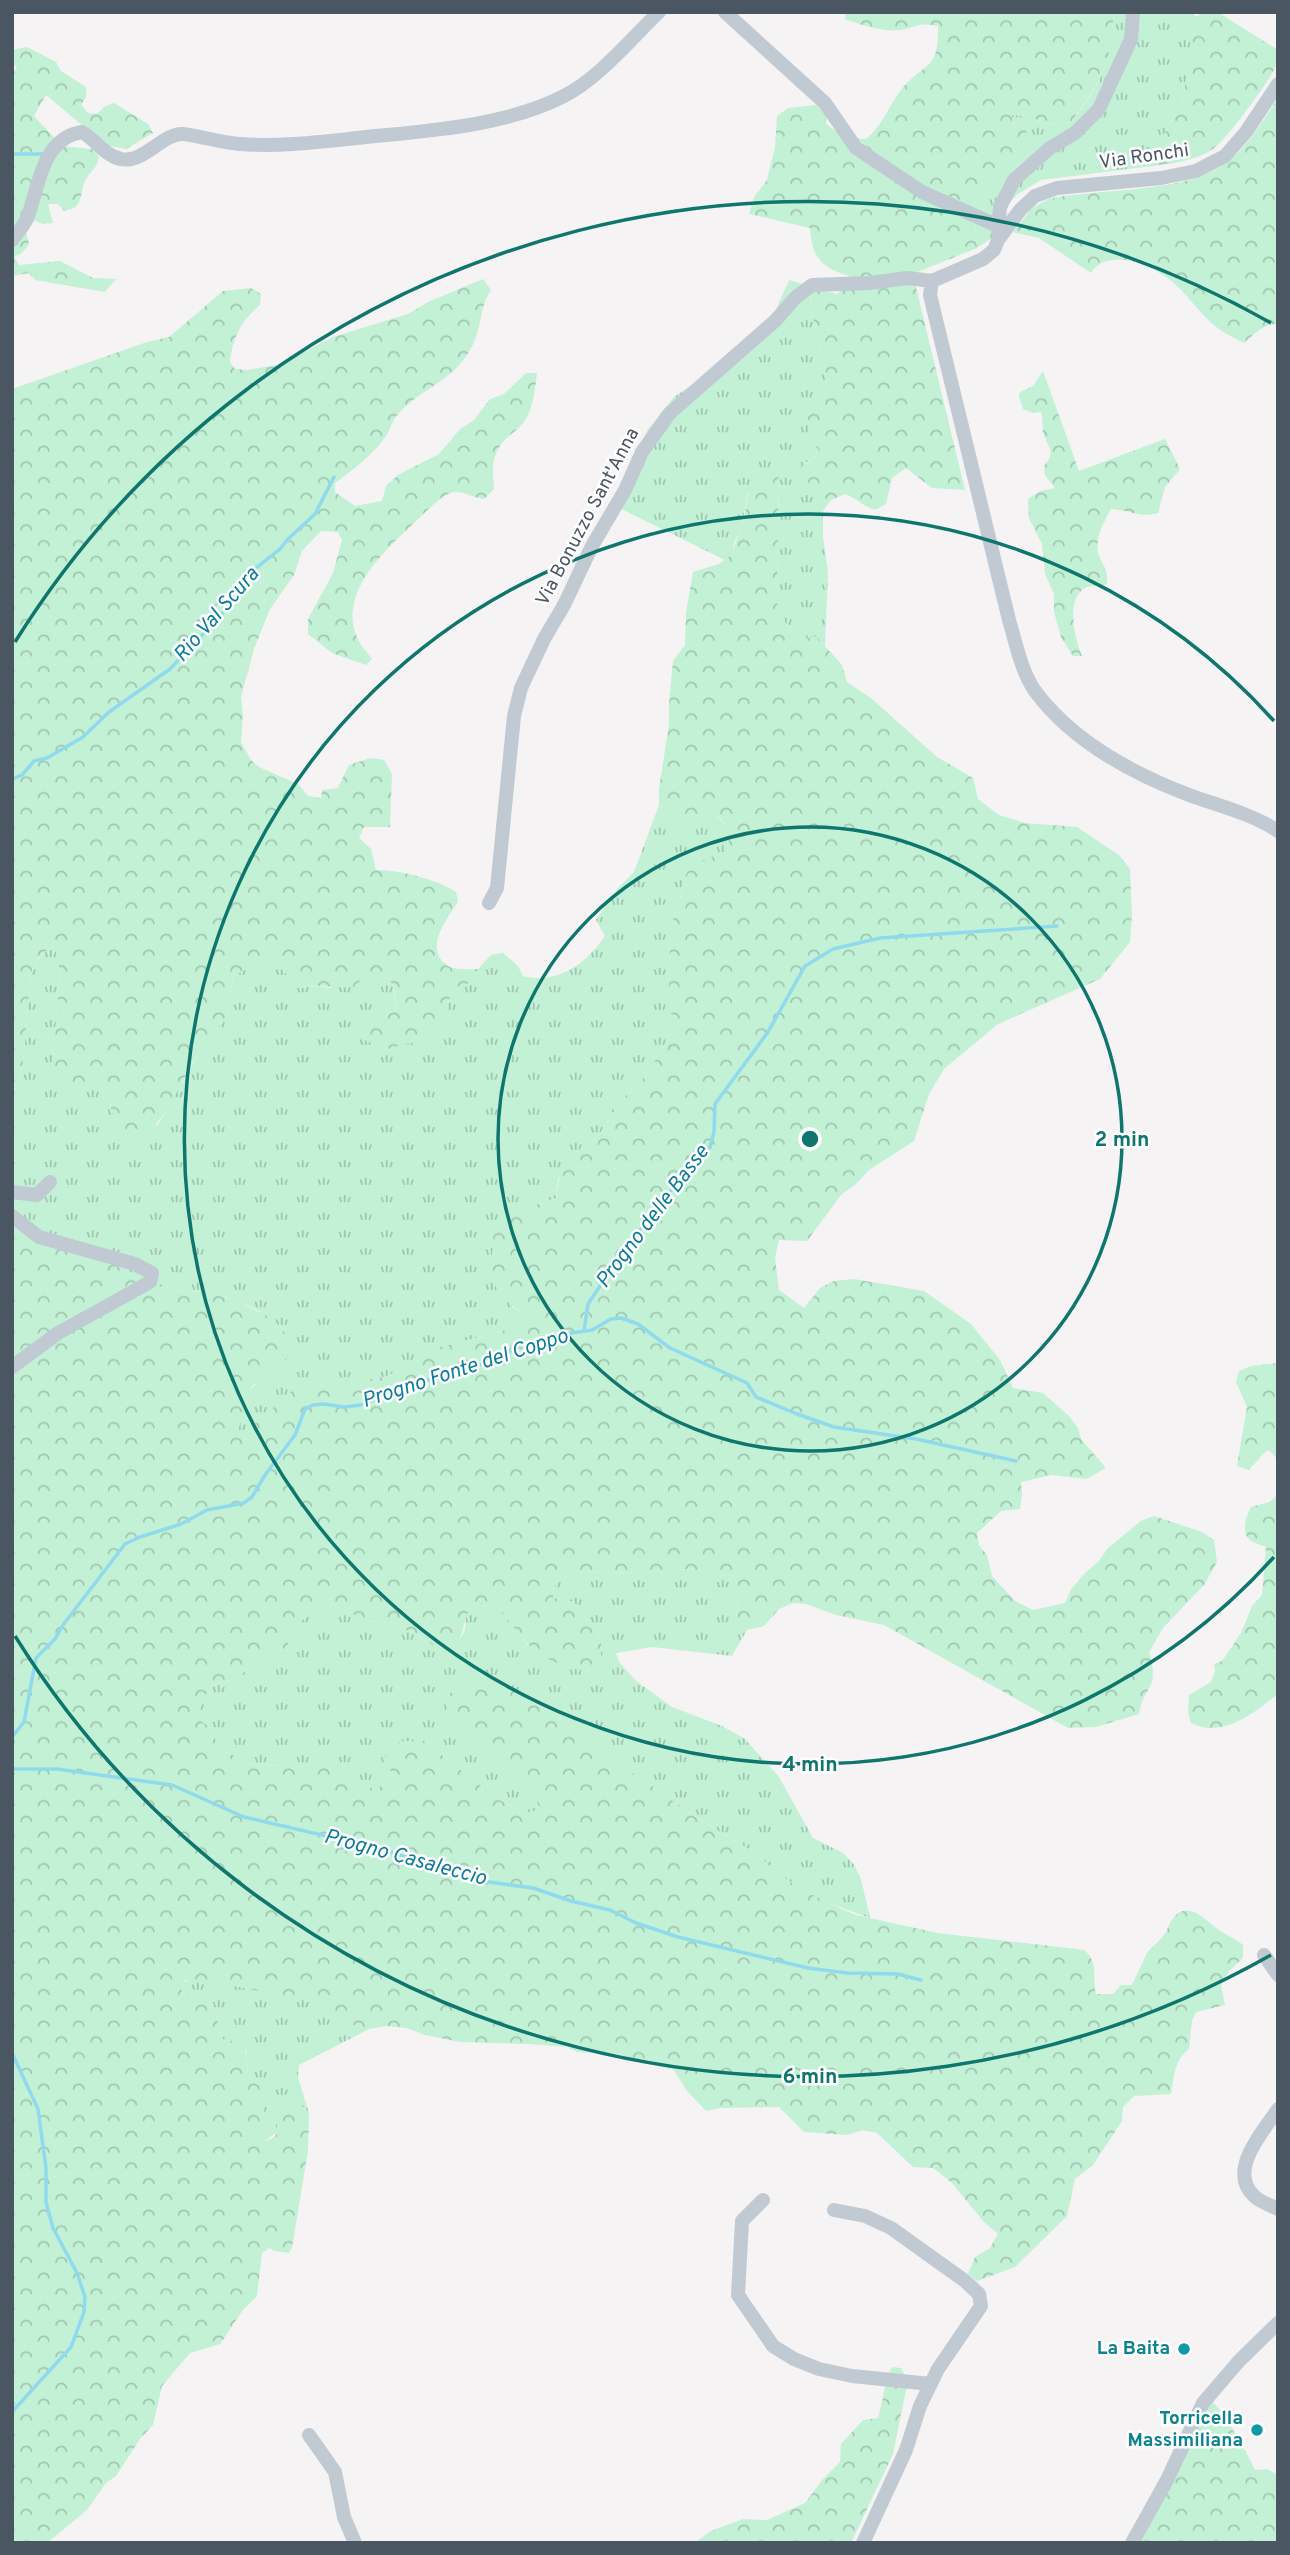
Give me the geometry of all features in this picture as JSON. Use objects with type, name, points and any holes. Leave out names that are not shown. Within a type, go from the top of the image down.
[{"type":"street","points":[[12,240],[27,219],[47,159],[63,139],[73,134],[82,132],[109,155],[131,160],[179,134],[240,144],[302,143],[438,130],[508,116],[566,95],[592,76],[659,12]]},
{"type":"street","points":[[725,12],[825,103],[856,148],[922,192],[998,233],[1000,207],[1014,180],[1050,148],[1075,133],[1099,109],[1131,40],[1133,12]]},
{"type":"street","name":"Via Ronchi","points":[[998,233],[1035,196],[1057,188],[1161,178],[1196,171],[1225,156],[1246,132],[1278,84]]},
{"type":"street","name":"Via Bonuzzo Sant'Anna","points":[[489,903],[497,888],[514,716],[521,688],[592,546],[625,490],[642,452],[670,413],[812,285],[908,278],[932,281],[983,259],[994,250],[998,233]]},
{"type":"street","points":[[932,281],[930,295],[1009,620],[1023,666],[1034,689],[1067,726],[1108,757],[1159,784],[1257,818],[1278,831]]},
{"type":"street","points":[[12,1192],[37,1195],[50,1182]]},
{"type":"street","points":[[12,1216],[39,1237],[135,1264],[152,1273],[150,1282],[58,1332],[12,1367]]},
{"type":"street","points":[[1264,1955],[1278,1975]]},
{"type":"street","points":[[1278,2109],[1246,2161],[1242,2176],[1246,2187],[1256,2198],[1278,2209]]},
{"type":"street","points":[[763,2200],[742,2221],[738,2295],[773,2346],[818,2369],[852,2376],[931,2384]]},
{"type":"street","points":[[834,2210],[865,2216],[891,2228],[965,2281],[979,2294],[981,2306],[920,2406],[906,2450],[863,2543]]},
{"type":"street","points":[[1132,2543],[1167,2480],[1203,2403],[1239,2361],[1278,2323]]},
{"type":"street","points":[[309,2435],[335,2472],[344,2516],[355,2543]]},
{"type":"green space","points":[[846,12],[1115,12],[1104,69],[1092,93],[1071,122],[1045,124],[1030,116],[1012,115],[1013,123],[1024,127],[1030,140],[1028,154],[1014,168],[991,181],[976,199],[974,214],[977,248],[915,273],[914,279],[965,490],[932,488],[906,468],[892,478],[886,504],[875,510],[845,494],[831,500],[823,511],[819,496],[798,478],[799,468],[813,459],[819,450],[812,442],[807,417],[825,395],[827,376],[810,306],[812,287],[837,294],[852,277],[833,270],[820,261],[813,247],[810,228],[749,214],[754,197],[767,180],[775,147],[777,116],[788,108],[816,105],[826,113],[826,124],[846,138],[866,139],[878,126],[897,95],[933,59],[938,38],[938,26],[883,30],[845,19]]},
{"type":"green space","points":[[1115,12],[1195,12],[1183,101],[1145,167],[1041,180],[1011,201],[993,228],[992,238],[977,248],[974,214],[976,199],[991,181],[1014,168],[1028,154],[1030,140],[1024,127],[1013,123],[1012,115],[1030,116],[1045,124],[1071,122],[1092,93],[1104,69]]},
{"type":"green space","points":[[1204,13],[1219,13],[1278,50],[1278,61],[1249,107],[1213,149],[1189,160],[1145,167],[1183,101],[1194,17]]},
{"type":"green space","points":[[27,47],[56,62],[61,71],[86,87],[86,97],[81,105],[88,113],[97,114],[114,103],[148,124],[153,133],[126,149],[96,143],[83,126],[46,95],[34,116],[62,146],[92,149],[99,156],[85,181],[78,204],[64,211],[58,204],[48,204],[53,223],[43,224],[33,220],[24,224],[29,244],[22,253],[14,257],[19,265],[60,261],[93,278],[116,279],[105,292],[35,280],[29,273],[12,276],[12,75],[17,67],[12,63],[12,50]]},
{"type":"green space","points":[[1278,98],[1278,324],[1263,327],[1244,343],[1215,326],[1175,284],[1151,268],[1117,260],[1098,265],[1091,273],[1039,238],[1013,232],[1031,209],[1048,199],[1162,186],[1185,181],[1223,165],[1254,134]]},
{"type":"green space","points":[[483,279],[491,290],[484,304],[477,335],[463,361],[399,413],[375,450],[335,483],[335,492],[355,506],[382,501],[386,486],[398,475],[439,454],[460,429],[474,420],[490,399],[504,394],[526,373],[537,373],[533,401],[527,417],[498,448],[493,467],[494,489],[484,499],[457,492],[444,496],[388,548],[366,575],[353,605],[353,621],[358,640],[372,659],[366,665],[332,653],[308,634],[308,619],[333,573],[342,540],[338,532],[321,531],[302,551],[294,575],[270,609],[254,649],[241,697],[241,742],[251,760],[259,767],[298,784],[308,796],[321,798],[322,790],[338,788],[349,765],[370,758],[384,760],[392,774],[390,827],[364,827],[359,838],[371,849],[376,870],[418,876],[456,892],[458,902],[439,935],[437,952],[450,967],[478,969],[480,980],[459,986],[450,997],[446,1011],[424,1040],[386,1049],[352,1035],[349,1029],[355,1022],[382,1019],[396,1009],[394,991],[386,975],[360,981],[355,987],[297,988],[292,979],[275,963],[244,970],[233,977],[227,1017],[199,1051],[168,1109],[147,1135],[119,1130],[109,1093],[90,1082],[68,1087],[56,1075],[53,1060],[60,972],[55,946],[34,964],[22,1072],[17,1088],[12,1089],[12,389],[147,342],[169,337],[223,291],[251,288],[261,294],[260,305],[239,330],[231,353],[230,362],[235,369],[247,370],[277,365],[333,337],[408,314],[428,302]]},
{"type":"green space","points":[[789,280],[812,287],[810,306],[827,376],[825,395],[807,417],[819,449],[813,459],[805,463],[823,502],[823,536],[828,572],[825,647],[815,635],[807,639],[786,624],[777,603],[779,470],[748,493],[733,554],[725,560],[611,504],[648,429],[674,397],[709,373],[770,323]]},
{"type":"green space","points":[[1043,371],[1079,471],[1165,439],[1180,469],[1165,487],[1158,513],[1139,514],[1111,509],[1097,546],[1107,573],[1107,584],[1085,588],[1079,593],[1073,610],[1082,656],[1073,656],[1061,637],[1054,612],[1054,594],[1045,574],[1042,544],[1029,518],[1028,499],[1040,491],[1055,488],[1045,475],[1044,466],[1051,454],[1043,432],[1041,412],[1033,413],[1023,409],[1019,397],[1020,392],[1033,386]]},
{"type":"green space","points":[[779,469],[777,603],[786,624],[807,639],[815,635],[842,665],[847,682],[872,699],[937,757],[973,778],[978,799],[999,815],[1025,823],[1077,827],[1119,855],[1130,869],[1132,914],[1130,942],[1100,979],[998,1024],[944,1069],[929,1094],[914,1141],[869,1170],[841,1195],[807,1241],[779,1240],[775,1258],[779,1290],[804,1308],[820,1288],[834,1281],[854,1279],[924,1291],[971,1324],[1000,1360],[1013,1388],[1043,1393],[1069,1416],[1078,1428],[1081,1439],[1106,1468],[1086,1479],[1052,1475],[1021,1482],[1020,1509],[1001,1511],[977,1533],[979,1545],[987,1555],[992,1576],[1015,1601],[1033,1610],[1065,1603],[1072,1588],[1108,1548],[1141,1521],[1154,1516],[1202,1532],[1214,1540],[1217,1562],[1204,1585],[1163,1628],[1149,1652],[1153,1674],[1139,1714],[1096,1727],[1068,1728],[884,1625],[793,1603],[779,1609],[764,1626],[747,1630],[736,1618],[739,1589],[734,1576],[691,1569],[641,1573],[566,1571],[556,1581],[553,1598],[574,1602],[601,1639],[601,1665],[588,1672],[556,1663],[535,1650],[498,1607],[472,1604],[457,1646],[433,1645],[394,1623],[367,1621],[333,1605],[303,1619],[287,1647],[236,1678],[214,1684],[199,1703],[201,1721],[212,1729],[220,1752],[229,1753],[252,1764],[282,1765],[309,1775],[331,1762],[375,1790],[395,1777],[385,1762],[388,1749],[402,1741],[424,1741],[495,1797],[524,1814],[539,1809],[534,1788],[506,1771],[474,1735],[452,1722],[446,1713],[447,1698],[455,1687],[467,1681],[479,1682],[511,1690],[543,1707],[581,1734],[595,1749],[697,1818],[755,1853],[781,1876],[801,1889],[856,1915],[938,1933],[1084,1950],[1092,1959],[1096,1994],[1113,1994],[1121,1985],[1132,1985],[1148,1951],[1164,1934],[1171,1920],[1185,1911],[1196,1913],[1237,1940],[1243,1945],[1243,1958],[1229,1971],[1221,1985],[1225,2005],[1196,2012],[1192,2020],[1189,2049],[1180,2058],[1171,2094],[1134,2096],[1123,2107],[1122,2121],[1093,2165],[1075,2179],[1067,2216],[1015,2267],[977,2281],[968,2274],[975,2257],[990,2248],[998,2234],[983,2221],[952,2183],[933,2168],[913,2167],[877,2133],[863,2130],[847,2135],[804,2132],[779,2107],[720,2108],[706,2111],[687,2091],[674,2070],[618,2054],[577,2052],[567,2047],[529,2044],[460,2042],[425,2035],[407,2028],[386,2026],[369,2029],[351,2024],[326,2007],[300,1999],[203,1980],[185,1980],[181,1989],[184,1994],[201,1996],[213,2003],[222,2039],[242,2043],[249,2075],[265,2090],[263,2141],[276,2135],[279,2111],[302,2106],[309,2113],[308,2150],[292,2248],[289,2253],[269,2248],[262,2253],[257,2296],[243,2310],[220,2344],[190,2353],[162,2386],[153,2425],[87,2510],[47,2543],[12,2543],[12,1222],[108,1260],[133,1277],[170,1290],[202,1292],[233,1299],[273,1319],[285,1333],[290,1346],[287,1358],[262,1381],[253,1385],[246,1397],[237,1437],[294,1389],[312,1381],[366,1380],[388,1376],[440,1347],[501,1332],[520,1322],[523,1313],[501,1296],[493,1277],[494,1227],[519,1211],[556,1198],[561,1168],[575,1153],[599,1135],[622,1099],[640,1083],[664,1047],[672,1019],[669,990],[670,926],[679,906],[682,885],[687,873],[696,863],[726,852],[731,829],[716,815],[679,819],[659,805],[669,724],[673,661],[685,645],[686,613],[693,572],[719,564],[733,554],[753,483],[767,472]]},
{"type":"green space","points":[[659,805],[679,818],[715,815],[731,829],[726,852],[696,864],[682,885],[679,906],[670,926],[669,990],[672,1019],[664,1047],[640,1083],[622,1099],[599,1135],[575,1153],[558,1179],[556,1198],[519,1211],[512,1307],[523,1313],[520,1322],[501,1332],[440,1347],[388,1376],[366,1380],[312,1381],[237,1438],[246,1397],[255,1385],[262,1381],[261,1312],[233,1299],[202,1292],[170,1290],[133,1277],[108,1260],[12,1222],[12,1089],[17,1088],[22,1072],[31,974],[37,960],[47,951],[56,946],[60,972],[53,1060],[109,1093],[111,1108],[157,1125],[199,1051],[227,1017],[233,977],[244,970],[275,963],[292,979],[297,988],[329,988],[386,975],[393,987],[396,1009],[382,1019],[355,1022],[424,1040],[446,1011],[450,997],[459,986],[479,980],[478,969],[491,955],[503,953],[518,966],[523,976],[547,977],[570,970],[589,955],[605,936],[596,920],[618,888],[634,872]]},
{"type":"green space","points":[[1278,1363],[1278,1460],[1269,1450],[1249,1470],[1237,1466],[1247,1407],[1236,1382],[1239,1371],[1251,1366]]},
{"type":"green space","points":[[1278,1465],[1278,1694],[1237,1722],[1214,1728],[1203,1727],[1191,1723],[1188,1712],[1189,1695],[1211,1682],[1215,1671],[1214,1664],[1222,1661],[1242,1631],[1252,1606],[1262,1595],[1266,1547],[1247,1537],[1245,1524],[1251,1507],[1269,1502],[1277,1496]]},
{"type":"green space","points":[[691,1569],[734,1576],[739,1589],[736,1617],[747,1630],[732,1656],[652,1647],[616,1653],[620,1663],[635,1680],[672,1707],[722,1726],[745,1739],[779,1777],[813,1838],[843,1853],[853,1863],[861,1879],[870,1918],[828,1903],[801,1889],[755,1853],[612,1761],[595,1749],[581,1734],[543,1707],[467,1681],[455,1687],[447,1698],[452,1722],[474,1735],[506,1771],[534,1788],[539,1810],[524,1814],[495,1797],[424,1741],[395,1777],[375,1790],[356,1780],[309,1775],[282,1765],[252,1764],[229,1753],[220,1752],[212,1729],[201,1721],[198,1703],[214,1684],[236,1678],[287,1647],[303,1619],[333,1605],[367,1621],[394,1623],[433,1645],[456,1646],[465,1630],[466,1614],[472,1604],[498,1607],[528,1645],[601,1639],[574,1602],[553,1598],[556,1581],[566,1571],[641,1573]]},
{"type":"green space","points":[[193,1979],[243,1985],[296,1996],[326,2007],[369,2029],[299,2065],[298,2077],[309,2113],[302,2106],[277,2132],[263,2141],[263,2126],[248,2076],[246,2051],[222,2039],[213,2003],[201,1996],[184,1994],[181,1989],[185,1981]]},
{"type":"green space","points":[[892,2367],[901,2368],[908,2380],[893,2454],[851,2543],[694,2543],[711,2531],[743,2519],[767,2520],[805,2503],[840,2462],[841,2444],[863,2420],[878,2418]]},
{"type":"green space","points":[[1210,2400],[1227,2421],[1255,2470],[1267,2469],[1278,2475],[1278,2543],[1139,2543]]},
{"type":"waterway","points":[[12,154],[42,154]]},
{"type":"waterway","name":"Rio Val Scura","points":[[12,779],[22,775],[34,761],[47,758],[83,737],[109,712],[170,669],[222,614],[255,569],[280,549],[315,514],[334,477]]},
{"type":"waterway","name":"Progno delle Basse","points":[[584,1331],[588,1304],[622,1253],[690,1167],[710,1147],[714,1132],[715,1104],[768,1032],[805,966],[833,949],[880,938],[1057,926]]},
{"type":"waterway","name":"Progno Fonte del Coppo","points":[[12,1737],[24,1722],[36,1658],[55,1639],[125,1544],[181,1524],[207,1510],[244,1503],[252,1497],[295,1435],[305,1409],[323,1404],[345,1407],[361,1405],[413,1384],[475,1367],[519,1347],[592,1330],[611,1319],[621,1318],[638,1324],[670,1348],[747,1383],[756,1397],[834,1427],[916,1439],[1016,1461]]},
{"type":"waterway","name":"Progno Casaleccio","points":[[12,1769],[57,1769],[172,1785],[244,1817],[382,1849],[474,1880],[533,1888],[610,1910],[636,1923],[678,1937],[808,1968],[847,1973],[897,1974],[921,1980]]},
{"type":"waterway","points":[[12,2053],[38,2109],[46,2168],[46,2202],[53,2228],[77,2273],[85,2297],[84,2312],[71,2347],[12,2412]]},
{"type":"place","name":"La Baita","points":[[1184,2349]]},
{"type":"place","name":"Torricella Massimiliana","points":[[1257,2430]]}]
